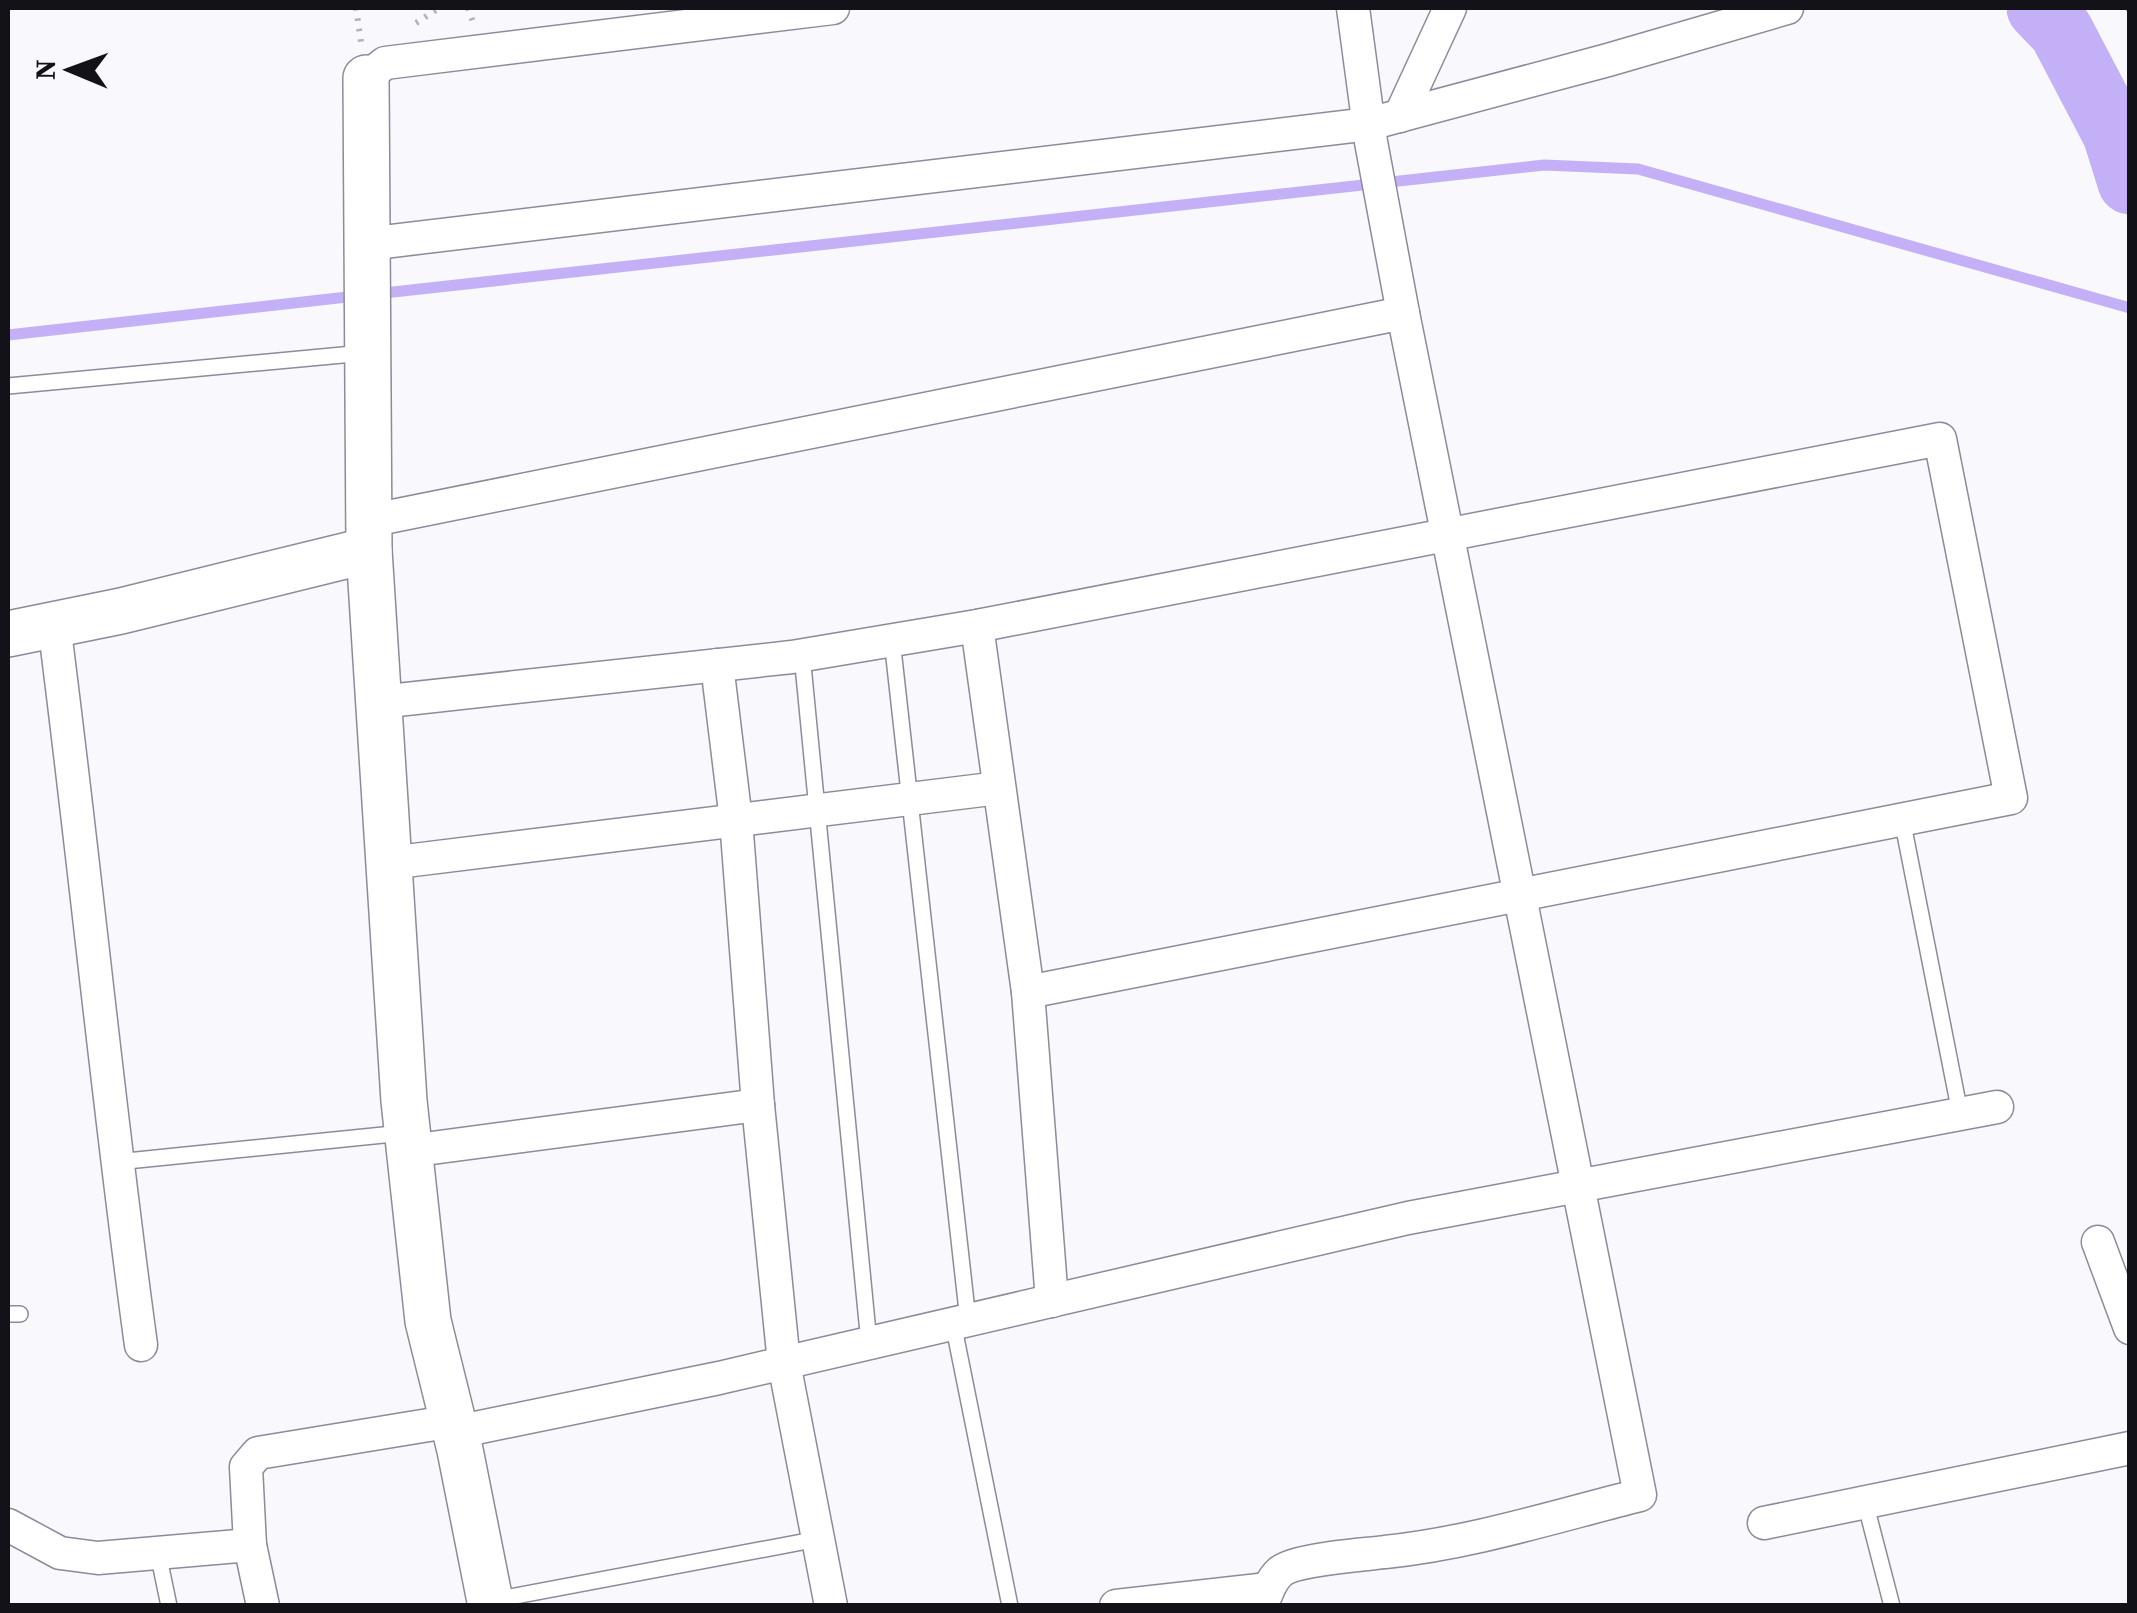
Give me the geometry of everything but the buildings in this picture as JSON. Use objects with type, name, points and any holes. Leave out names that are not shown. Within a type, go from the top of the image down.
[{"type":"street","points":[[491,1603],[428,1321],[408,1142],[368,535],[366,78],[385,63],[833,8]]},
{"type":"street","points":[[1116,1606],[1265,1598],[1281,1571],[1294,1566],[1436,1547],[1640,1495],[1403,312],[1387,225],[1380,127],[1353,8]]},
{"type":"street","points":[[1380,127],[1450,8]]},
{"type":"street","points":[[367,257],[1380,127],[1787,8]]},
{"type":"street","points":[[8,634],[121,611],[368,535],[1403,312]]},
{"type":"street","points":[[378,702],[802,655],[977,626],[1940,439],[2011,798],[1028,992]]},
{"type":"street","points":[[54,624],[141,1344]]},
{"type":"street","points":[[977,626],[1028,992],[1052,1301]]},
{"type":"street","points":[[717,665],[736,820],[758,1105],[784,1363],[831,1606]]},
{"type":"street","points":[[388,863],[999,788]]},
{"type":"street","points":[[408,1142],[758,1105]]},
{"type":"street","points":[[263,1606],[250,1545],[246,1467],[258,1453],[454,1426],[784,1363],[1408,1218],[1998,1107]]},
{"type":"street","points":[[2098,1242],[2130,1328]]},
{"type":"street","points":[[1764,1523],[2130,1448]]},
{"type":"street","points":[[8,1526],[60,1553],[98,1558],[250,1545]]},
{"type":"lane","points":[[8,386],[368,348]]},
{"type":"lane","points":[[892,640],[961,1322],[1010,1606]]},
{"type":"lane","points":[[802,655],[869,1343]]},
{"type":"lane","points":[[1902,819],[1960,1114]]},
{"type":"lane","points":[[116,1162],[408,1142]]},
{"type":"lane","points":[[1865,1502],[1892,1606]]},
{"type":"lane","points":[[491,1603],[818,1539]]},
{"type":"lane","points":[[158,1553],[169,1606]]},
{"type":"waterway","points":[[2039,8],[2061,31],[2115,134],[2130,182]]},
{"type":"waterway","points":[[375,294],[1544,165],[1638,169],[2130,308]]},
{"type":"waterway","points":[[8,335],[356,296]]}]
